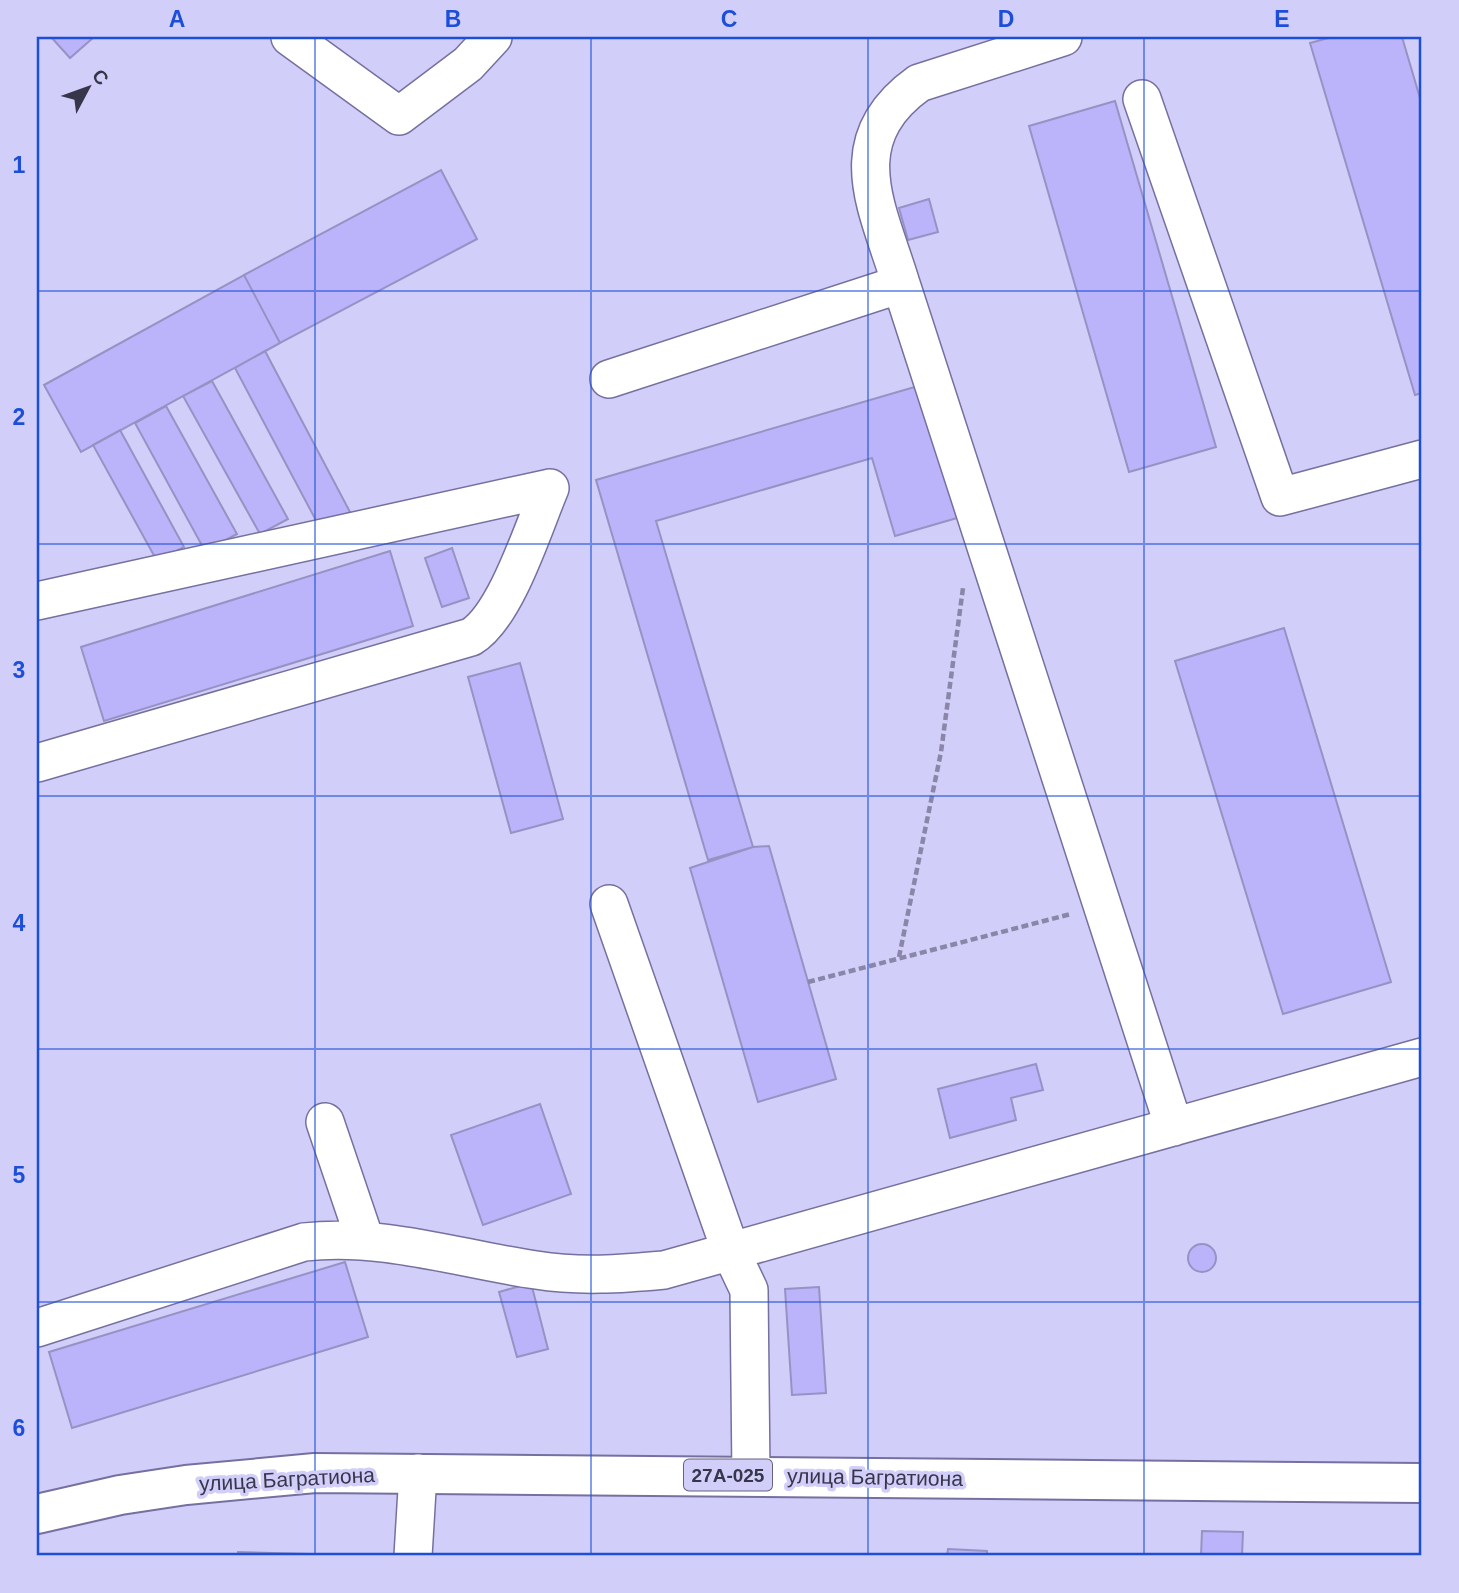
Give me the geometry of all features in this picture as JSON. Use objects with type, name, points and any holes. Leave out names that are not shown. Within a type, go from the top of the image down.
[{"type":"main road","name":"улица Багратиона","points":[[37,1514],[120,1495],[186,1485],[315,1473],[1422,1483]]},
{"type":"lane","points":[[290,37],[399,116],[468,64],[492,37]]},
{"type":"lane","points":[[1063,37],[919,83],[905,93],[880,127],[872,145],[868,179],[1174,1127]]},
{"type":"lane","points":[[1142,99],[1280,497],[1422,459]]},
{"type":"lane","points":[[609,379],[901,284]]},
{"type":"lane","points":[[37,601],[550,488],[501,604],[483,630],[471,637],[37,763]]},
{"type":"lane","points":[[609,904],[730,1252],[749,1290],[751,1476]]},
{"type":"lane","points":[[37,1328],[304,1242],[335,1238],[365,1240],[538,1271],[603,1276],[664,1270],[1422,1057]]},
{"type":"lane","points":[[324,1122],[365,1240]]},
{"type":"lane","points":[[413,1556],[418,1473]]},
{"type":"path","points":[[899,957],[941,752],[965,575]]},
{"type":"path","points":[[808,982],[1102,906]]},
{"type":"building","points":[[51,37],[94,37],[70,58]]},
{"type":"building","points":[[1332,37],[1402,37],[1422,105],[1422,393],[1415,395],[1310,43]]},
{"type":"building","points":[[1115,101],[1216,447],[1129,472],[1029,126]]},
{"type":"building","points":[[441,170],[477,239],[280,343],[244,275]]},
{"type":"building","points":[[929,199],[938,232],[908,240],[899,208]]},
{"type":"building","points":[[244,275],[280,343],[81,452],[44,385]]},
{"type":"building","points":[[265,351],[350,512],[320,528],[235,368]]},
{"type":"building","points":[[212,381],[288,519],[260,534],[183,396]]},
{"type":"building","points":[[918,386],[957,518],[895,536],[872,458],[656,521],[753,847],[708,860],[596,480]]},
{"type":"building","points":[[166,406],[237,534],[205,551],[135,423]]},
{"type":"building","points":[[120,430],[184,547],[157,561],[93,445]]},
{"type":"building","points":[[452,548],[469,598],[442,607],[425,558]]},
{"type":"building","points":[[390,551],[413,626],[104,721],[81,647]]},
{"type":"building","points":[[1284,628],[1391,982],[1283,1014],[1175,661]]},
{"type":"building","points":[[520,663],[563,819],[511,833],[468,677]]},
{"type":"building","points":[[769,846],[836,1079],[758,1102],[690,868],[753,847]]},
{"type":"building","points":[[1036,1064],[1043,1090],[1011,1098],[1016,1120],[950,1138],[938,1089]]},
{"type":"building","points":[[540,1104],[571,1194],[483,1225],[451,1135]]},
{"type":"building","points":[[1202,1244],[1212,1248],[1216,1258],[1212,1268],[1202,1272],[1192,1268],[1188,1258],[1192,1248]]},
{"type":"building","points":[[345,1262],[368,1337],[72,1428],[49,1352]]},
{"type":"building","points":[[531,1283],[548,1349],[517,1357],[499,1292]]},
{"type":"building","points":[[819,1287],[826,1393],[792,1395],[785,1289]]},
{"type":"building","points":[[1202,1531],[1243,1532],[1242,1556],[1201,1556]]},
{"type":"building","points":[[948,1549],[987,1551],[987,1556],[947,1556]]},
{"type":"building","points":[[238,1552],[309,1554],[309,1556],[238,1556]]}]
